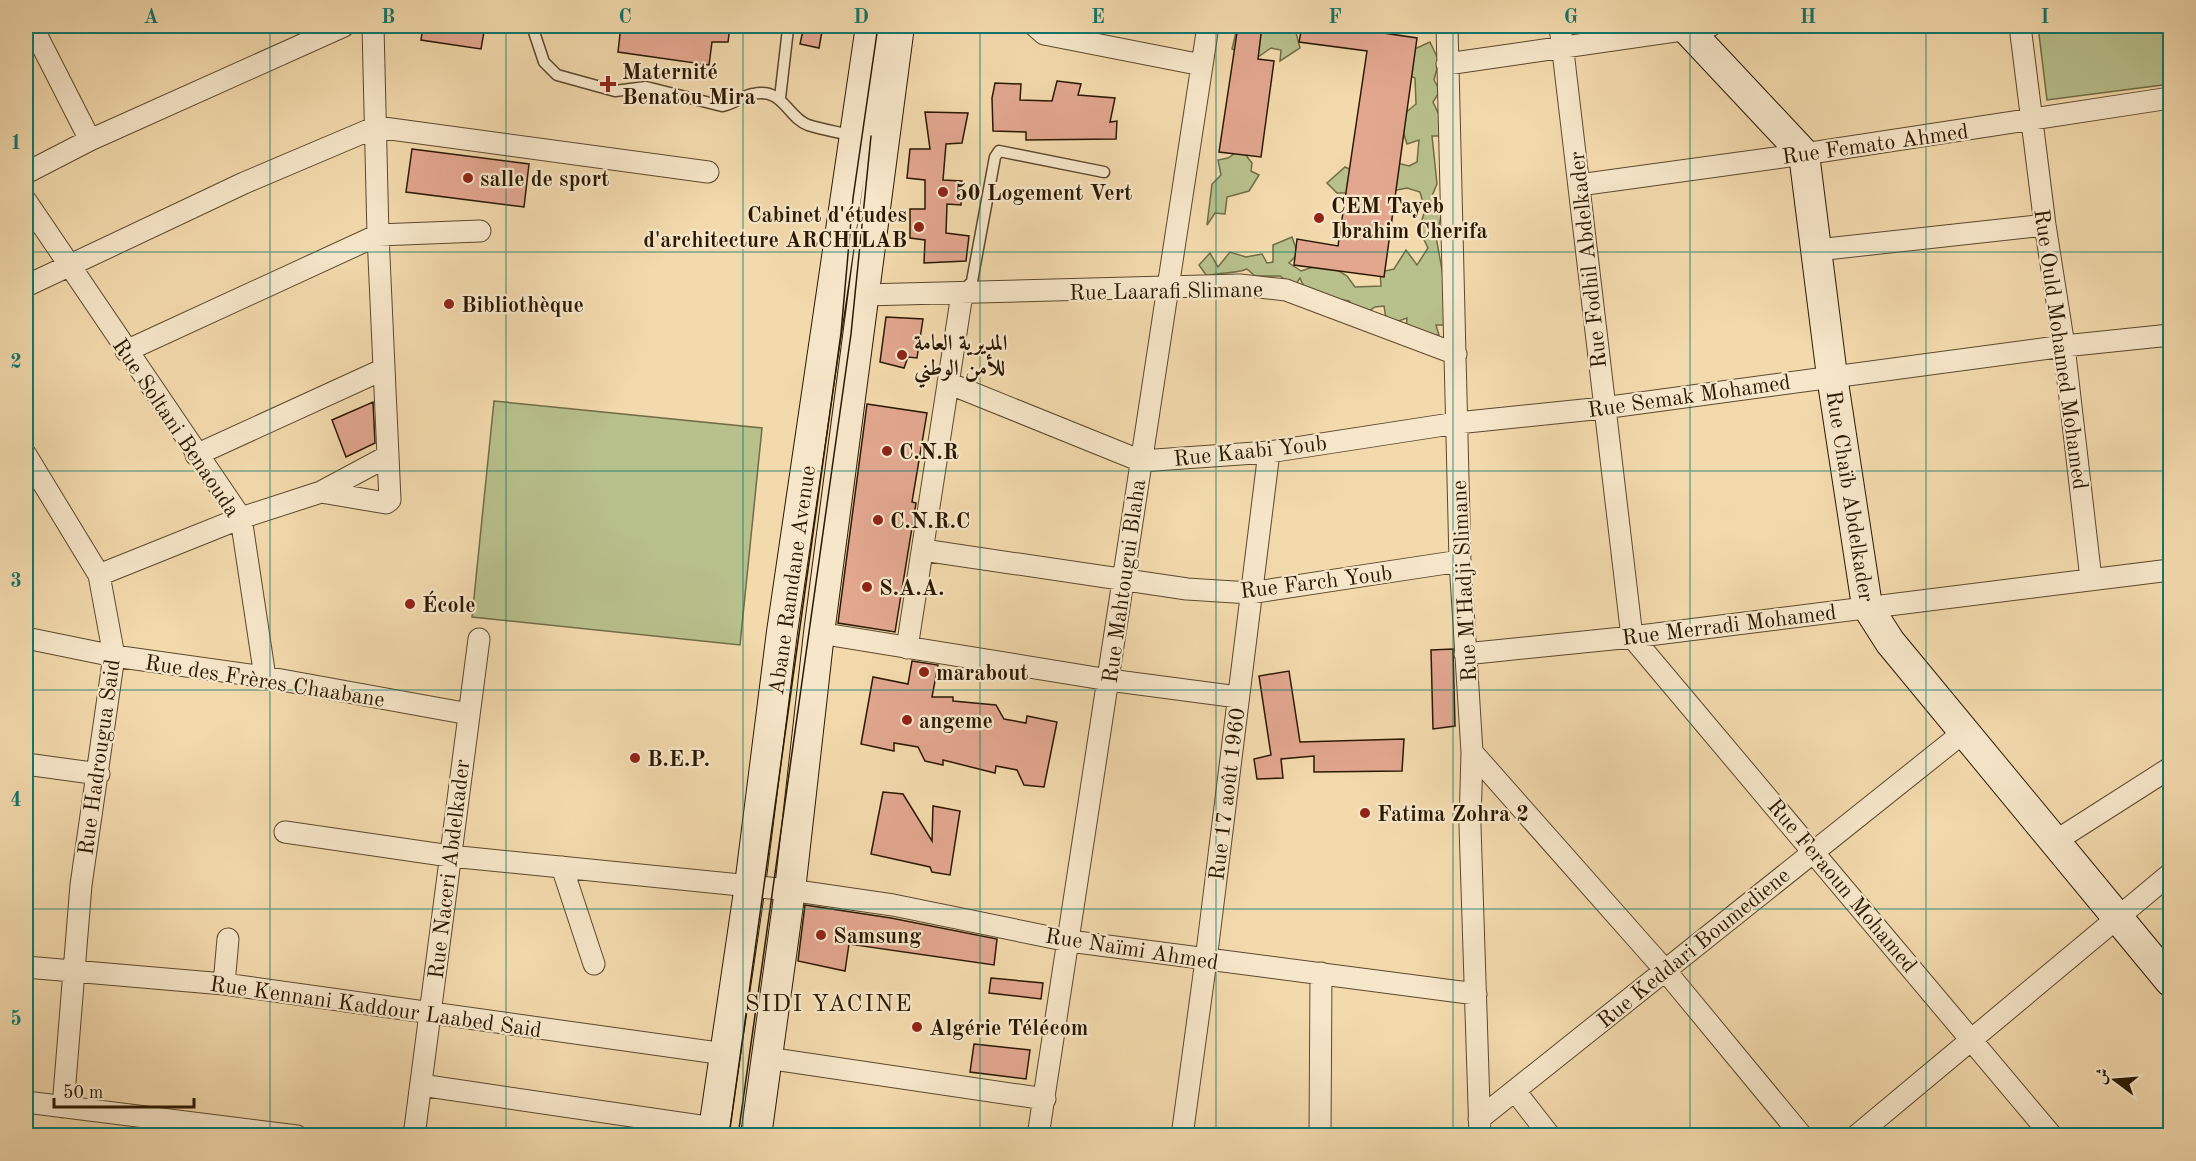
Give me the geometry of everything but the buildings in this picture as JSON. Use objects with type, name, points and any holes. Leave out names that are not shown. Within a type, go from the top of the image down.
[{"type":"main road","name":"Abane Ramdane Avenue","points":[[759,1135],[819,633],[864,295],[870,138],[871,26]]},
{"type":"main road","name":"Abane Ramdane Avenue","points":[[714,1132],[750,885],[782,632],[870,138],[899,26]]},
{"type":"main road","points":[[1693,27],[1804,154]]},
{"type":"main road","name":"Rue Chaïb Abdelkader","points":[[1804,154],[1832,376],[1867,606],[1890,642],[2170,981]]},
{"type":"street","points":[[26,28],[31,26],[90,140]]},
{"type":"street","points":[[26,173],[90,140],[344,26]]},
{"type":"street","points":[[321,492],[388,502],[373,26]]},
{"type":"street","points":[[1035,26],[1044,34],[1202,65]]},
{"type":"street","name":"Rue Mahtougui Blaha","points":[[1038,1136],[1208,26]]},
{"type":"street","name":"Rue M'Hadji Slimane","points":[[1447,26],[1460,561],[1472,752],[1470,826],[1480,1127]]},
{"type":"street","name":"Rue Ould Mohamed Mohamed","points":[[2020,26],[2045,225],[2064,346],[2091,579]]},
{"type":"street","points":[[1447,64],[1562,36],[1693,27]]},
{"type":"street","name":"Rue Fodhil Abdelkader","points":[[1562,36],[1603,408],[1632,637]]},
{"type":"street","name":"Rue Femato Ahmed","points":[[1579,184],[1804,154],[2170,98]]},
{"type":"street","points":[[26,286],[244,183],[376,127],[708,172]]},
{"type":"street","name":"Rue Soltani Benaouda","points":[[26,201],[196,455],[241,518],[265,677]]},
{"type":"street","points":[[1817,250],[2045,225]]},
{"type":"street","points":[[126,351],[378,235],[480,231]]},
{"type":"street","name":"Rue Laarafi Slimane","points":[[864,295],[1168,289],[1240,285],[1286,290],[1456,354]]},
{"type":"street","points":[[907,648],[962,294]]},
{"type":"street","name":"Rue Semak Mohamed","points":[[1457,423],[1603,408],[2064,346],[2170,335]]},
{"type":"street","points":[[196,455],[384,369]]},
{"type":"street","name":"Rue Kaabi Youb","points":[[948,383],[1141,460],[1269,452],[1457,423]]},
{"type":"street","name":"Rue 17 août 1960","points":[[1182,1136],[1269,452]]},
{"type":"street","name":"Rue Hadrougua Said","points":[[26,455],[99,575],[114,656],[99,774],[81,885],[63,1107]]},
{"type":"street","points":[[99,575],[241,518],[321,492],[388,456]]},
{"type":"street","name":"Rue Farch Youb","points":[[923,550],[1124,581],[1187,589],[1250,593],[1460,561]]},
{"type":"street","name":"Rue Merradi Mohamed","points":[[1465,654],[1632,637],[2170,570]]},
{"type":"street","points":[[819,633],[1109,680],[1238,697]]},
{"type":"street","name":"Rue Feraoun Mohamed","points":[[1632,637],[1972,1037],[2052,1136]]},
{"type":"street","name":"Rue des Frères Chaabane","points":[[26,638],[114,656],[265,677],[469,714]]},
{"type":"street","name":"Rue Naceri Abdelkader","points":[[414,1136],[478,639]]},
{"type":"street","name":"Rue Keddari Boumediene","points":[[1480,1127],[1515,1091],[1664,969],[1964,732]]},
{"type":"street","points":[[1472,752],[1664,969],[1802,1136]]},
{"type":"street","points":[[26,764],[99,774]]},
{"type":"street","points":[[2054,842],[2170,768]]},
{"type":"street","name":"Rue Naïmi Ahmed","points":[[285,832],[450,856],[790,890],[893,905],[1069,941],[1476,994]]},
{"type":"street","points":[[561,867],[594,964]]},
{"type":"street","points":[[1856,1136],[2170,874]]},
{"type":"street","points":[[224,984],[228,939]]},
{"type":"street","name":"Rue Kennani Kaddour Laabed Said","points":[[26,967],[224,984],[725,1054]]},
{"type":"street","points":[[1320,1136],[1321,973]]},
{"type":"street","points":[[767,1058],[1045,1099]]},
{"type":"street","points":[[421,1085],[714,1132]]},
{"type":"street","points":[[1515,1091],[1550,1136]]},
{"type":"street","points":[[26,1102],[297,1136]]},
{"type":"lane","points":[[532,26],[544,62],[557,75],[615,91],[646,87],[722,106],[732,105],[753,94],[780,98],[801,121],[808,125],[870,138]]},
{"type":"lane","points":[[774,26],[788,27],[780,98]]},
{"type":"lane","points":[[962,294],[972,281],[995,157],[999,151],[1104,172]]},
{"type":"green space","points":[[1262,26],[1267,31],[1269,26],[1303,26],[1295,29],[1300,48],[1280,61],[1281,50],[1271,48],[1251,62],[1244,53],[1232,49],[1237,28]]},
{"type":"green space","points":[[2038,26],[2170,26],[2170,84],[2047,100]]},
{"type":"green space","points":[[1430,42],[1439,61],[1434,80],[1440,91],[1433,102],[1443,123],[1440,136],[1432,136],[1437,184],[1432,196],[1442,213],[1436,237],[1445,286],[1444,325],[1436,325],[1439,335],[1420,336],[1406,328],[1407,318],[1387,325],[1384,306],[1375,307],[1362,316],[1349,301],[1307,294],[1300,278],[1294,287],[1280,276],[1255,276],[1247,269],[1207,276],[1199,265],[1210,253],[1218,267],[1230,252],[1246,257],[1262,254],[1267,263],[1273,262],[1273,245],[1292,237],[1298,254],[1289,263],[1301,271],[1326,263],[1347,276],[1355,287],[1381,286],[1380,272],[1394,269],[1406,250],[1417,265],[1428,248],[1419,230],[1425,210],[1420,192],[1407,188],[1382,193],[1337,193],[1327,183],[1345,167],[1358,173],[1385,160],[1409,166],[1417,162],[1419,140],[1407,144],[1399,118],[1416,104],[1415,78],[1403,73],[1410,51]]},
{"type":"green space","points":[[1241,149],[1252,163],[1251,171],[1259,175],[1249,191],[1227,197],[1225,214],[1215,213],[1207,225],[1212,184],[1221,175],[1218,160],[1228,158]]},
{"type":"green space","points":[[494,401],[762,428],[740,645],[472,617]]},
{"type":"tram line","points":[[729,1136],[841,333],[853,198],[878,26]]},
{"type":"tram line","points":[[738,1136],[851,334],[871,136]]},
{"type":"place","name":"Maternité Benatou Mira","points":[[608,84]]},
{"type":"place","name":"salle de sport","points":[[468,178]]},
{"type":"place","name":"50 Logement Vert","points":[[943,192]]},
{"type":"place","name":"CEM Tayeb Ibrahim Cherifa","points":[[1319,218]]},
{"type":"place","name":"Cabinet d'études d'architecture ARCHILAB","points":[[919,227]]},
{"type":"place","name":"Bibliothèque","points":[[449,304]]},
{"type":"place","name":"المديرية العامة للأمن الوطني","points":[[902,355]]},
{"type":"place","name":"C.N.R","points":[[887,451]]},
{"type":"place","name":"C.N.R.C","points":[[878,520]]},
{"type":"place","name":"S.A.A.","points":[[867,587]]},
{"type":"place","name":"École","points":[[410,604]]},
{"type":"place","name":"marabout","points":[[924,672]]},
{"type":"place","name":"angeme","points":[[907,720]]},
{"type":"place","name":"B.E.P.","points":[[635,758]]},
{"type":"place","name":"Fatima Zohra 2","points":[[1365,813]]},
{"type":"place","name":"Samsung","points":[[821,935]]},
{"type":"place","name":"Algérie Télécom","points":[[917,1027]]},
{"type":"district","name":"SIDI YACINE","points":[[829,1003]]}]
